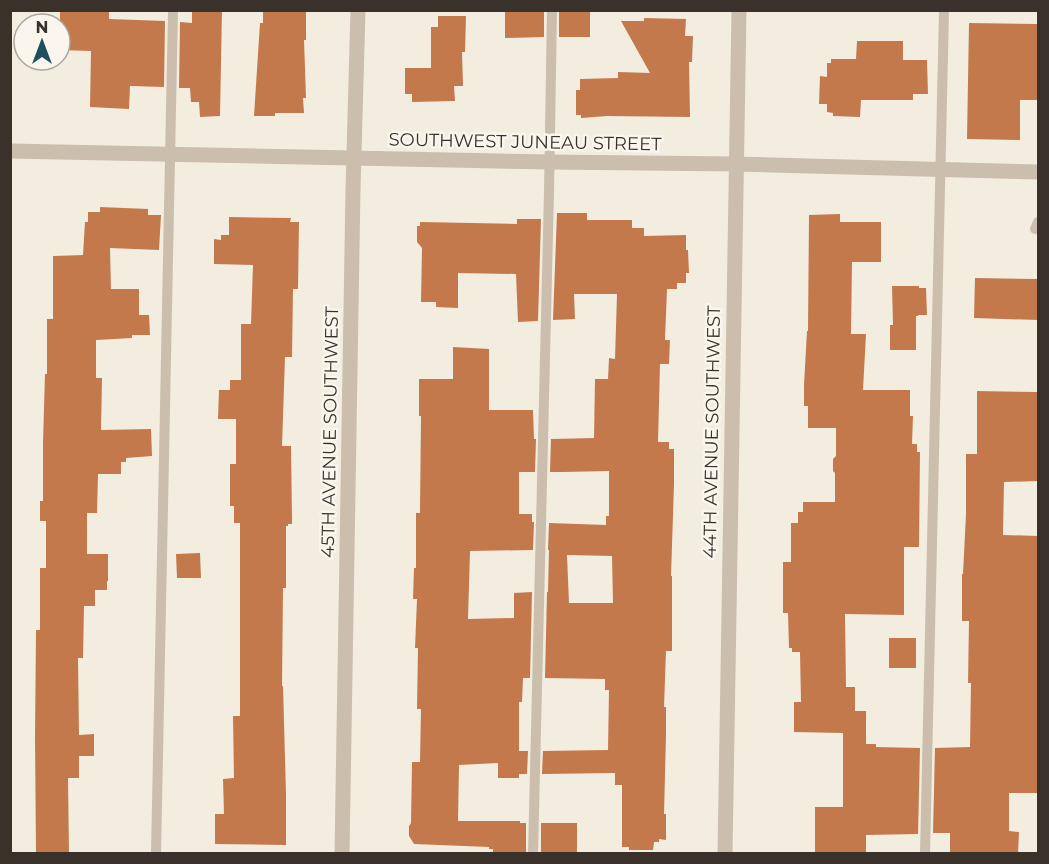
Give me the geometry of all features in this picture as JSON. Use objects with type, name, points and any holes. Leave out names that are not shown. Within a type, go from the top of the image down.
[{"type":"street","name":"45TH AVENUE SOUTHWEST","points":[[342,854],[358,10]]},
{"type":"street","name":"44TH AVENUE SOUTHWEST","points":[[725,854],[739,10]]},
{"type":"street","name":"SOUTHWEST JUNEAU STREET","points":[[10,152],[736,164],[1038,172]]},
{"type":"lane","points":[[156,854],[173,10]]},
{"type":"lane","points":[[533,854],[552,10]]},
{"type":"lane","points":[[925,854],[944,10]]},
{"type":"building","points":[[60,10],[109,10],[109,19],[165,21],[164,87],[130,86],[129,109],[90,107],[91,51],[72,50],[72,12],[60,12]]},
{"type":"building","points":[[192,10],[222,10],[220,116],[200,117],[199,102],[191,102],[190,88],[179,88],[180,22],[192,23]]},
{"type":"building","points":[[263,10],[306,10],[304,113],[254,116],[260,23],[263,23]]},
{"type":"building","points":[[590,10],[590,37],[559,37],[559,11]]},
{"type":"building","points":[[505,11],[544,11],[544,37],[505,38]]},
{"type":"building","points":[[438,16],[466,16],[465,52],[462,52],[463,86],[454,86],[455,101],[412,102],[412,94],[405,94],[405,68],[431,68],[431,27],[438,27]]},
{"type":"building","points":[[644,18],[686,19],[685,36],[693,36],[692,62],[689,62],[690,117],[581,118],[581,115],[576,115],[576,90],[580,90],[580,79],[618,78],[618,72],[650,73],[621,21],[644,21]]},
{"type":"building","points":[[969,23],[1038,24],[1038,100],[1020,100],[1020,140],[967,139]]},
{"type":"building","points":[[857,41],[903,41],[903,60],[927,60],[928,94],[913,94],[913,100],[861,100],[860,117],[833,116],[833,113],[827,112],[827,104],[819,104],[820,76],[827,77],[827,63],[831,63],[831,59],[856,59]]},
{"type":"building","points":[[100,207],[148,209],[148,215],[161,215],[159,250],[110,248],[111,289],[139,289],[139,315],[149,315],[150,335],[96,340],[96,378],[102,378],[101,430],[151,429],[152,456],[126,458],[126,462],[121,462],[121,474],[98,474],[97,513],[87,513],[87,554],[108,554],[108,581],[107,590],[95,590],[95,606],[84,606],[83,658],[78,658],[79,735],[94,734],[94,756],[79,756],[79,778],[68,778],[69,854],[36,854],[36,630],[40,630],[40,568],[46,568],[46,521],[40,521],[40,501],[43,501],[47,319],[53,319],[53,256],[83,255],[85,222],[88,222],[88,212],[100,212]]},
{"type":"building","points":[[557,213],[587,213],[587,220],[632,220],[632,228],[644,228],[644,236],[686,235],[689,273],[686,273],[686,283],[677,283],[677,289],[667,289],[665,340],[670,340],[669,364],[660,364],[658,442],[669,442],[669,449],[674,449],[672,651],[666,651],[664,707],[666,707],[664,814],[666,814],[666,840],[659,839],[659,842],[654,842],[653,850],[629,850],[629,847],[622,847],[622,785],[615,785],[615,773],[542,774],[543,751],[608,750],[609,690],[605,690],[605,679],[545,678],[549,523],[606,525],[606,516],[609,516],[609,471],[550,472],[551,439],[594,438],[595,379],[608,379],[609,358],[615,359],[617,294],[574,294],[575,319],[553,320]],"holes":[[[567,555],[612,556],[613,603],[569,603]]]},
{"type":"building","points":[[840,214],[840,222],[881,222],[881,262],[852,262],[851,334],[866,334],[863,390],[910,390],[910,416],[913,416],[912,444],[917,444],[917,452],[920,452],[919,547],[904,547],[904,615],[845,614],[846,687],[855,687],[855,711],[866,711],[866,744],[876,744],[876,747],[920,748],[918,834],[866,835],[866,853],[815,853],[815,807],[843,807],[843,733],[794,732],[794,702],[801,702],[800,652],[792,652],[792,648],[789,648],[788,613],[783,613],[783,562],[791,562],[791,523],[798,523],[798,512],[803,512],[803,502],[835,502],[833,459],[836,456],[836,428],[808,428],[808,406],[804,406],[804,385],[808,331],[809,215]]},
{"type":"building","points":[[229,217],[291,218],[290,222],[299,222],[298,289],[293,289],[292,357],[285,357],[282,446],[291,446],[292,518],[292,524],[286,526],[286,588],[283,588],[282,686],[286,845],[215,844],[215,814],[224,814],[223,779],[234,778],[233,716],[240,716],[240,523],[234,523],[234,506],[230,506],[230,464],[236,464],[236,419],[218,419],[219,390],[230,390],[230,380],[241,380],[241,324],[251,324],[253,265],[214,264],[214,239],[221,240],[221,235],[229,235]]},
{"type":"building","points":[[517,219],[541,219],[538,321],[518,322],[516,274],[458,273],[458,308],[436,307],[436,302],[421,302],[422,248],[417,242],[417,226],[420,226],[420,222],[517,224]]},
{"type":"building","points":[[975,278],[1038,279],[1038,320],[974,318]]},
{"type":"building","points":[[892,286],[926,288],[927,315],[916,316],[916,350],[890,350],[890,325],[893,325]]},
{"type":"building","points":[[453,347],[489,349],[489,410],[533,410],[534,439],[536,439],[535,472],[519,472],[519,514],[532,514],[533,550],[470,551],[468,619],[514,618],[514,593],[532,592],[530,678],[523,678],[522,702],[519,702],[519,751],[528,751],[527,774],[519,774],[519,778],[498,778],[498,763],[459,765],[458,821],[520,821],[520,823],[526,823],[526,852],[522,854],[493,854],[493,849],[489,847],[414,844],[409,836],[412,762],[420,762],[421,709],[417,709],[418,648],[415,648],[417,599],[413,599],[414,568],[416,568],[416,513],[420,513],[419,379],[453,379]]},
{"type":"building","points":[[977,391],[1038,392],[1038,481],[1004,482],[1003,535],[1038,536],[1038,793],[1009,793],[1009,831],[1019,832],[1018,854],[950,854],[950,833],[933,833],[935,748],[970,747],[969,621],[962,621],[962,574],[966,514],[966,454],[977,454]]},
{"type":"building","points":[[200,553],[201,578],[177,578],[176,554]]},
{"type":"building","points":[[889,638],[916,638],[916,668],[889,668]]},
{"type":"building","points":[[541,823],[577,823],[577,853],[541,852]]}]
